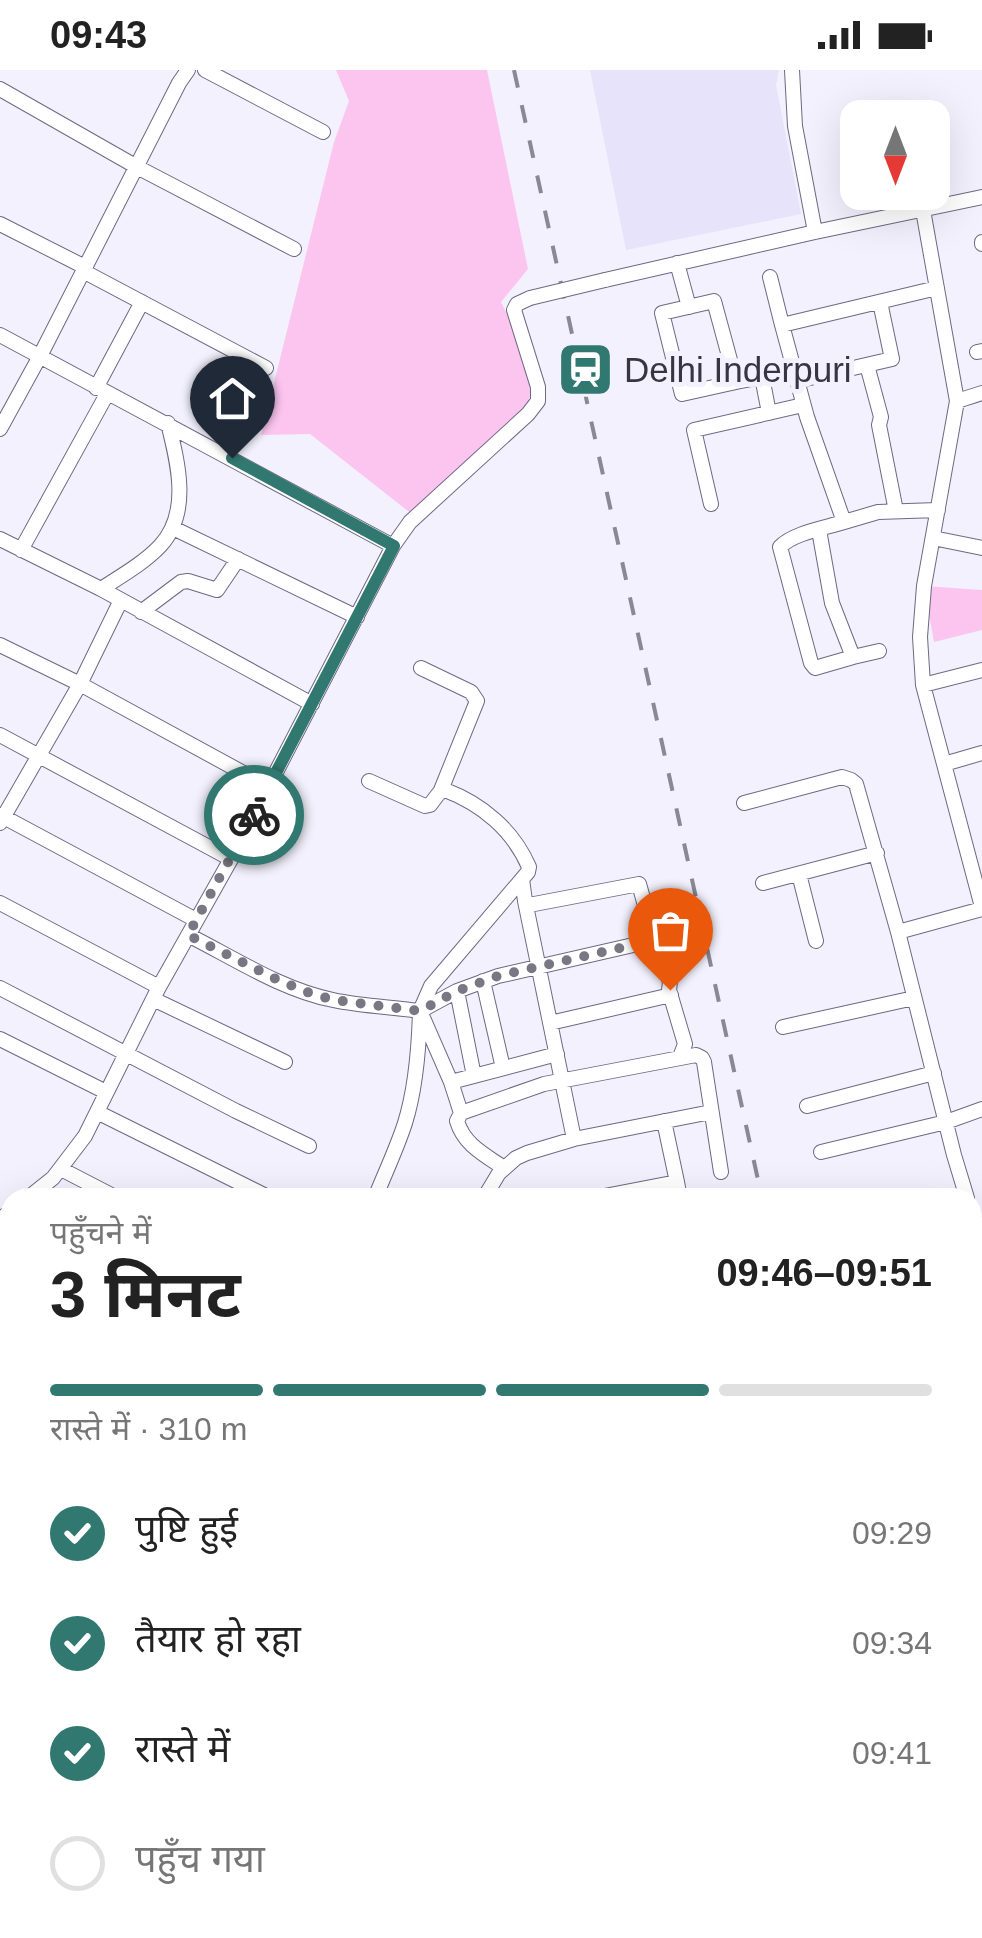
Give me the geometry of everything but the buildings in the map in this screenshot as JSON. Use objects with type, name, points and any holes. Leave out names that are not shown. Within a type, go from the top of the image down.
[{"type":"street","points":[[0,429],[188,70]]},
{"type":"street","points":[[205,70],[323,132]]},
{"type":"street","points":[[792,70],[795,126],[815,232]]},
{"type":"street","points":[[0,90],[294,250]]},
{"type":"street","points":[[950,205],[982,198]]},
{"type":"street","points":[[41,1188],[85,1136],[156,993],[231,859],[394,546],[410,522],[538,401],[538,387],[514,310],[518,304],[605,280],[923,210],[957,401],[924,586],[920,638],[923,684],[982,908],[898,932]]},
{"type":"street","points":[[0,224],[266,368]]},
{"type":"street","points":[[677,264],[689,307]]},
{"type":"street","points":[[770,278],[804,405],[844,522]]},
{"type":"street","points":[[782,325],[936,288]]},
{"type":"street","points":[[736,382],[714,301],[662,313],[682,394],[762,377],[769,413]]},
{"type":"street","points":[[21,550],[102,391],[142,302]]},
{"type":"street","points":[[797,381],[892,359],[880,302]]},
{"type":"street","points":[[0,334],[394,546]]},
{"type":"street","points":[[867,365],[881,416],[879,425],[896,510]]},
{"type":"street","points":[[957,401],[982,394]]},
{"type":"street","points":[[711,504],[694,430],[804,405]]},
{"type":"street","points":[[102,589],[159,548],[173,528],[180,492],[168,424]]},
{"type":"street","points":[[879,651],[818,668],[813,666],[780,547],[783,542],[878,512],[938,510]]},
{"type":"street","points":[[173,528],[357,618]]},
{"type":"street","points":[[818,530],[832,603],[853,658]]},
{"type":"street","points":[[0,538],[312,704]]},
{"type":"street","points":[[932,538],[982,548]]},
{"type":"street","points":[[141,612],[184,581],[217,590],[238,558]]},
{"type":"street","points":[[122,600],[80,684],[1,818],[196,920]]},
{"type":"street","points":[[0,645],[268,787]]},
{"type":"street","points":[[369,781],[425,806],[441,790],[477,701],[471,692],[421,668]]},
{"type":"street","points":[[923,684],[982,670]]},
{"type":"street","points":[[0,735],[231,859]]},
{"type":"street","points":[[944,764],[982,754]]},
{"type":"street","points":[[744,803],[842,777],[856,784],[964,1188]]},
{"type":"street","points":[[379,1188],[409,1109],[420,1011],[432,986],[529,867],[488,812],[441,790]]},
{"type":"street","points":[[763,884],[876,853]]},
{"type":"street","points":[[799,874],[816,941]]},
{"type":"street","points":[[522,878],[574,1139]]},
{"type":"street","points":[[525,901],[529,904],[639,884],[685,1044],[680,1057]]},
{"type":"street","points":[[0,903],[286,1062]]},
{"type":"street","points":[[188,935],[312,994],[420,1011],[484,982],[655,940]]},
{"type":"street","points":[[484,982],[503,1068]]},
{"type":"street","points":[[0,988],[309,1146]]},
{"type":"street","points":[[457,991],[474,1076]]},
{"type":"street","points":[[550,1023],[671,995]]},
{"type":"street","points":[[783,1027],[914,998]]},
{"type":"street","points":[[420,1011],[461,1113]]},
{"type":"street","points":[[0,1039],[106,1092]]},
{"type":"street","points":[[450,1082],[557,1054]]},
{"type":"street","points":[[504,1168],[465,1139],[457,1121],[461,1113],[530,1088],[696,1054],[702,1058],[721,1172]]},
{"type":"street","points":[[807,1106],[934,1074]]},
{"type":"street","points":[[821,1152],[946,1122],[982,1109]]},
{"type":"street","points":[[97,1112],[250,1188]]},
{"type":"street","points":[[489,1188],[504,1168],[527,1153],[574,1139],[711,1112]]},
{"type":"street","points":[[664,1121],[678,1188]]},
{"type":"street","points":[[60,1169],[97,1188]]},
{"type":"shaded area","points":[[336,70],[487,70],[528,269],[501,302],[543,385],[542,403],[422,522],[310,434],[261,435],[334,142],[349,101]]},
{"type":"shaded area","points":[[590,70],[779,70],[776,85],[801,214],[626,250]]},
{"type":"shaded area","points":[[924,586],[982,590],[982,630],[934,642]]},
{"type":"railway","points":[[514,70],[760,1188]]},
{"type":"way so far","points":[[254,815],[188,935],[293,987],[334,1000],[420,1011],[457,991],[498,976],[655,940],[670,990]]},
{"type":"place","name":"Delhi Inderpuri","points":[[585,369]]},
{"type":"route","points":[[232,458],[394,546],[254,815]]}]
